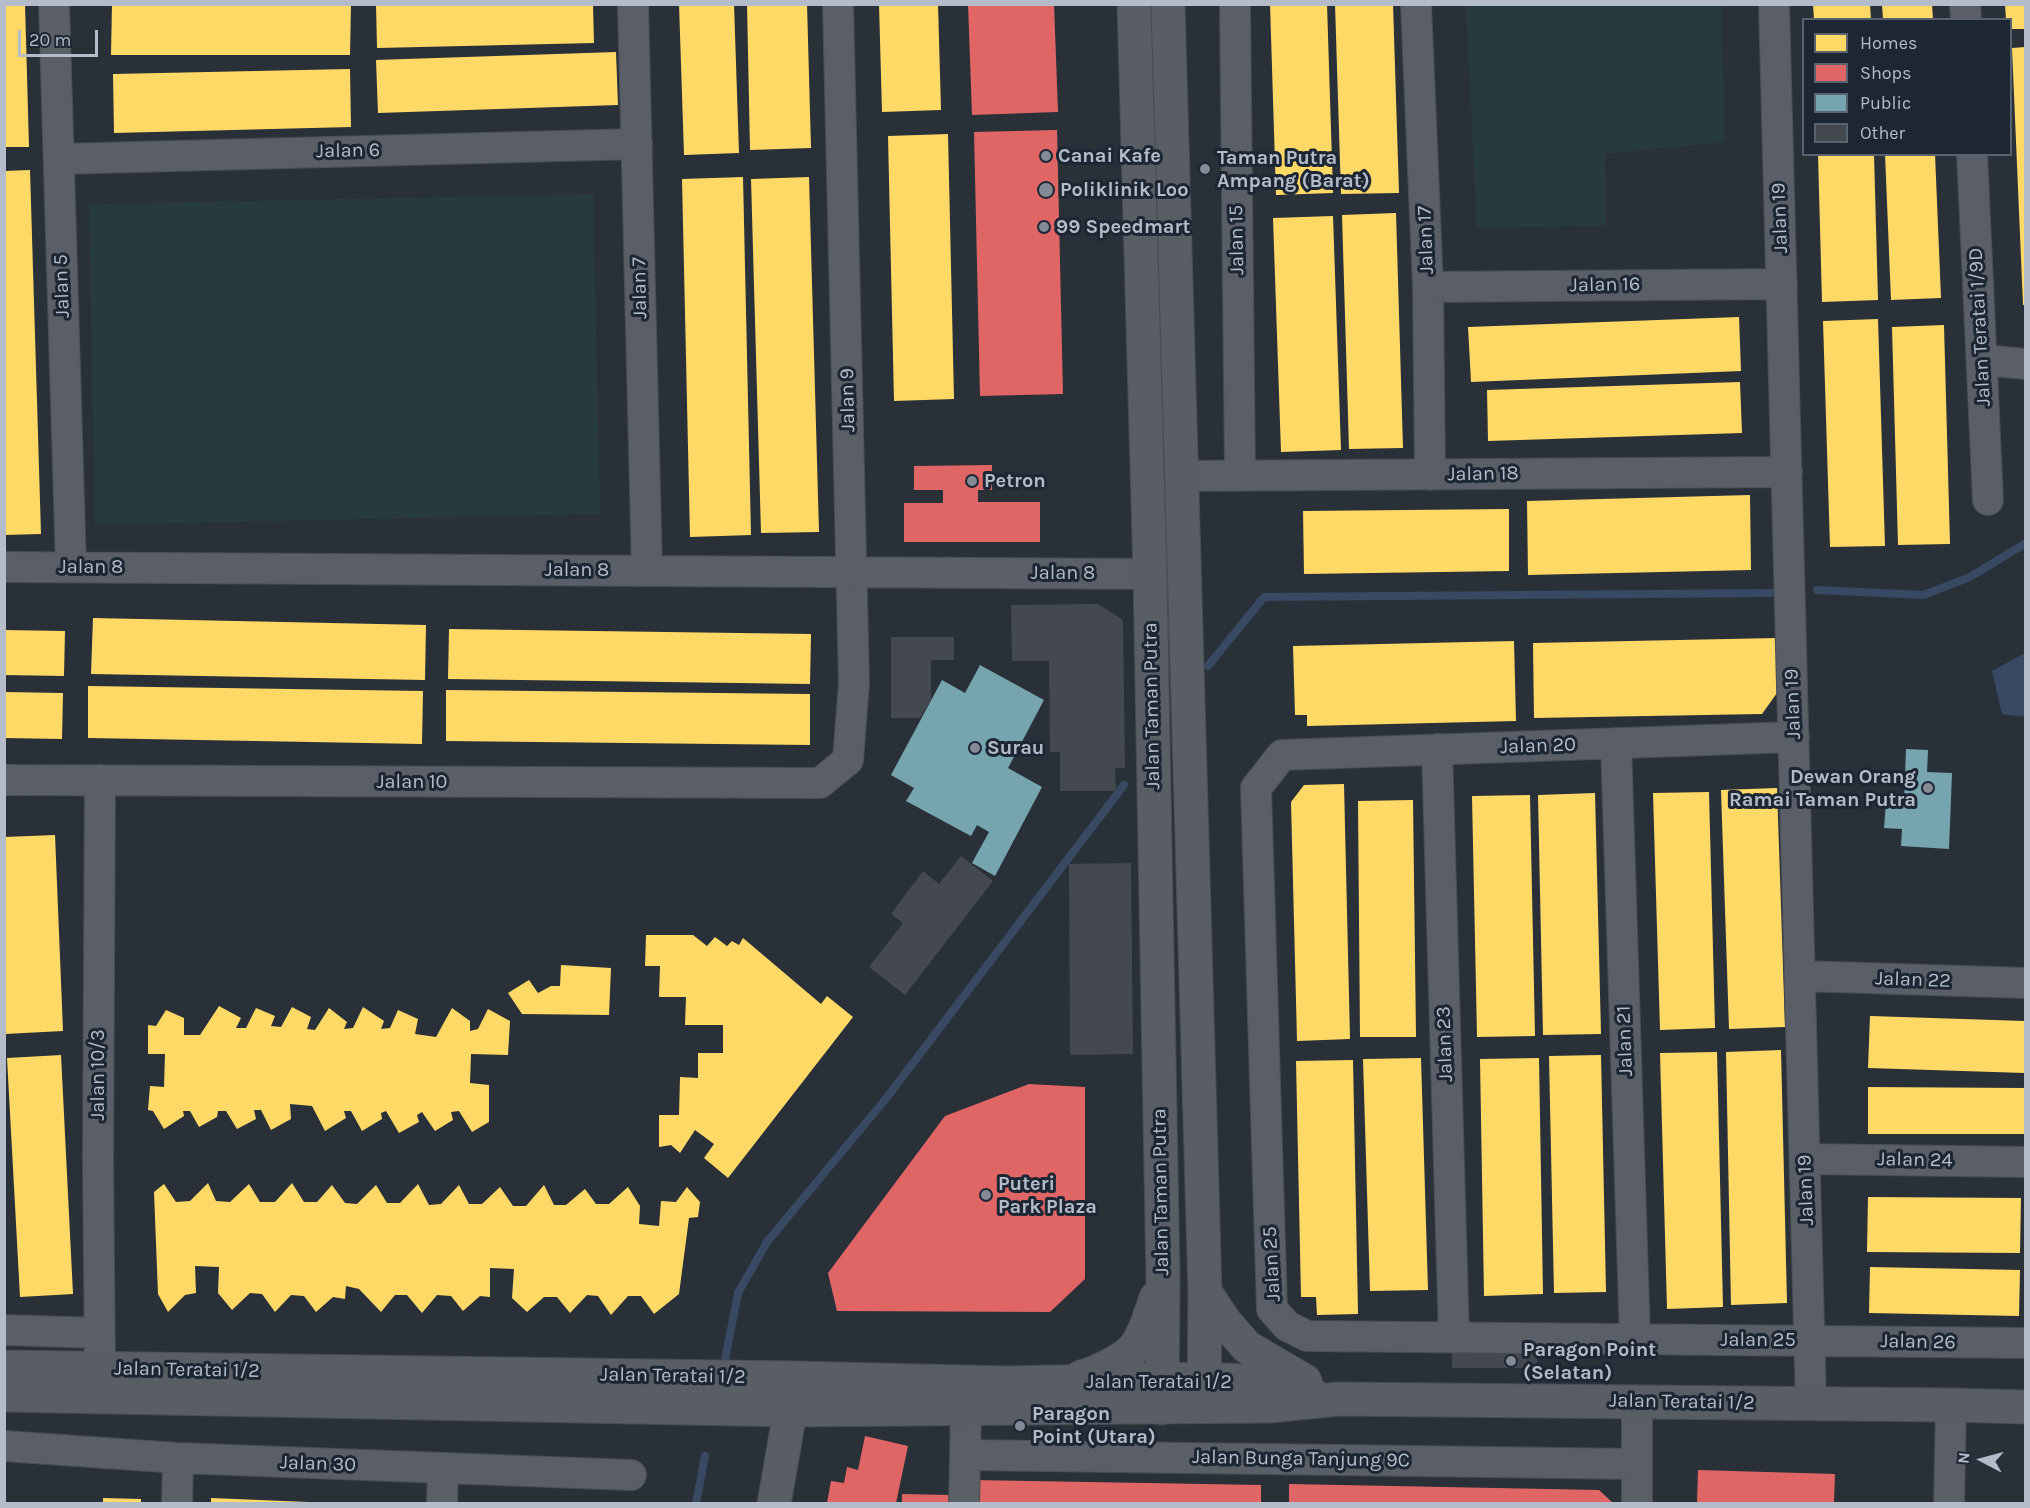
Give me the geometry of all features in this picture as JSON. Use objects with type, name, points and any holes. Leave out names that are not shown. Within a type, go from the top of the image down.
[{"type":"street","name":"Jalan 5","points":[[54,4],[71,567]]},
{"type":"street","name":"Jalan 7","points":[[633,4],[647,571]]},
{"type":"street","name":"Jalan 9","points":[[820,783],[848,760],[854,683],[838,4]]},
{"type":"street","name":"Jalan Taman Putra","points":[[1134,4],[1150,574],[1163,1279],[1162,1394]]},
{"type":"street","name":"Jalan Taman Putra","points":[[1168,4],[1205,1292],[1204,1393]]},
{"type":"street","name":"Jalan 15","points":[[1234,4],[1240,476]]},
{"type":"street","name":"Jalan 17","points":[[1416,4],[1428,287],[1430,475]]},
{"type":"street","name":"Jalan 19","points":[[1774,4],[1811,1403]]},
{"type":"street","name":"Jalan 6","points":[[59,159],[637,144]]},
{"type":"street","name":"Jalan Teratai 1/9D","points":[[1972,156],[1988,500]]},
{"type":"street","name":"Jalan 16","points":[[1428,287],[1782,284]]},
{"type":"street","points":[[1982,360],[2025,364]]},
{"type":"street","name":"Jalan 18","points":[[1180,476],[1786,472]]},
{"type":"street","name":"Jalan 8","points":[[4,567],[1150,574]]},
{"type":"street","name":"Jalan 20","points":[[1282,755],[1794,737]]},
{"type":"street","name":"Jalan 21","points":[[1616,743],[1635,1339]]},
{"type":"street","name":"Jalan 23","points":[[1437,749],[1454,1338]]},
{"type":"street","name":"Jalan 25","points":[[1282,755],[1256,788],[1272,1310],[1287,1326],[1307,1336],[1810,1340]]},
{"type":"street","name":"Jalan 10","points":[[4,780],[820,783]]},
{"type":"street","name":"Jalan 10/3","points":[[100,780],[100,1369]]},
{"type":"street","name":"Jalan 22","points":[[1800,976],[2025,983]]},
{"type":"street","name":"Jalan 24","points":[[1805,1159],[2025,1162]]},
{"type":"street","points":[[1065,1383],[1094,1373],[1134,1348],[1144,1330],[1163,1279]]},
{"type":"street","points":[[1205,1292],[1247,1347],[1340,1399]]},
{"type":"street","points":[[4,1330],[99,1333]]},
{"type":"street","name":"Jalan 26","points":[[1810,1340],[2025,1343]]},
{"type":"street","name":"Jalan Teratai 1/2","points":[[4,1367],[1065,1383],[1162,1394]]},
{"type":"street","points":[[774,1503],[796,1378]]},
{"type":"street","name":"Jalan Teratai 1/2","points":[[4,1395],[791,1410],[966,1410],[1162,1394],[1204,1393],[1269,1406],[1340,1399],[2025,1407]]},
{"type":"street","points":[[1637,1402],[1637,1503]]},
{"type":"street","points":[[1949,1503],[1951,1405]]},
{"type":"street","points":[[964,1503],[966,1410]]},
{"type":"street","name":"Jalan 30","points":[[4,1446],[178,1458],[631,1475]]},
{"type":"street","name":"Jalan Bunga Tanjung 9C","points":[[965,1455],[1638,1464]]},
{"type":"street","points":[[177,1503],[178,1458]]},
{"type":"street","points":[[442,1503],[443,1468]]},
{"type":"green space","points":[[1466,5],[1721,5],[1725,142],[1605,154],[1606,226],[1477,228]]},
{"type":"green space","points":[[593,194],[600,514],[95,525],[89,204]]},
{"type":"water","points":[[2025,653],[2025,717],[2002,714],[1992,671]]},
{"type":"building: Homes","points":[[4,4],[25,4],[29,147],[4,147]]},
{"type":"building: Homes","points":[[112,4],[351,4],[350,55],[111,55]]},
{"type":"building: Homes","points":[[376,4],[593,4],[594,43],[377,48]]},
{"type":"building: Homes","points":[[679,4],[734,4],[739,153],[684,155]]},
{"type":"building: Homes","points":[[747,4],[807,4],[811,148],[750,150]]},
{"type":"building: Homes","points":[[879,4],[938,4],[941,110],[882,112]]},
{"type":"building: Homes","points":[[1270,4],[1327,4],[1333,193],[1276,195]]},
{"type":"building: Homes","points":[[1335,4],[1393,4],[1399,193],[1341,194]]},
{"type":"building: Homes","points":[[1813,4],[1870,4],[1871,18],[1814,18]]},
{"type":"building: Homes","points":[[1882,4],[1932,4],[1933,18],[1883,18]]},
{"type":"building: Homes","points":[[2005,4],[2025,4],[2025,29],[2012,29],[2012,18],[2006,18]]},
{"type":"building: Homes","points":[[2025,47],[2025,305],[2023,305],[2012,48]]},
{"type":"building: Homes","points":[[616,52],[618,105],[378,113],[376,60]]},
{"type":"building: Homes","points":[[350,69],[351,127],[114,133],[113,74]]},
{"type":"building: Homes","points":[[948,134],[954,399],[894,401],[888,136]]},
{"type":"building: Homes","points":[[1818,156],[1874,156],[1878,300],[1822,302]]},
{"type":"building: Homes","points":[[1885,156],[1935,156],[1941,298],[1891,300]]},
{"type":"building: Homes","points":[[30,170],[41,534],[4,535],[4,171]]},
{"type":"building: Homes","points":[[743,177],[751,535],[690,537],[682,179]]},
{"type":"building: Homes","points":[[809,177],[819,532],[761,533],[751,179]]},
{"type":"building: Homes","points":[[1396,213],[1403,448],[1349,449],[1342,215]]},
{"type":"building: Homes","points":[[1333,216],[1341,450],[1281,452],[1273,218]]},
{"type":"building: Homes","points":[[1739,317],[1741,371],[1471,382],[1468,327]]},
{"type":"building: Homes","points":[[1878,319],[1885,546],[1830,547],[1823,321]]},
{"type":"building: Homes","points":[[1944,325],[1950,544],[1898,545],[1892,327]]},
{"type":"building: Homes","points":[[1740,382],[1742,433],[1488,441],[1487,390]]},
{"type":"building: Homes","points":[[1750,495],[1751,570],[1528,575],[1527,501]]},
{"type":"building: Homes","points":[[1509,509],[1509,571],[1304,574],[1303,511]]},
{"type":"building: Homes","points":[[93,618],[426,625],[425,680],[91,674]]},
{"type":"building: Homes","points":[[449,629],[811,634],[810,684],[448,679]]},
{"type":"building: Homes","points":[[4,630],[65,631],[64,676],[4,675]]},
{"type":"building: Homes","points":[[1776,638],[1777,693],[1762,714],[1534,718],[1533,643]]},
{"type":"building: Homes","points":[[1514,641],[1516,721],[1307,726],[1307,715],[1295,715],[1293,646]]},
{"type":"building: Homes","points":[[88,686],[423,691],[422,744],[88,738]]},
{"type":"building: Homes","points":[[446,690],[810,694],[810,745],[446,741]]},
{"type":"building: Homes","points":[[4,692],[63,693],[62,739],[4,738]]},
{"type":"building: Homes","points":[[1344,784],[1350,1039],[1297,1041],[1291,802],[1304,785]]},
{"type":"building: Homes","points":[[1777,788],[1785,1027],[1729,1029],[1721,790]]},
{"type":"building: Homes","points":[[1709,792],[1715,1028],[1660,1030],[1653,793]]},
{"type":"building: Homes","points":[[1595,793],[1601,1034],[1543,1035],[1538,795]]},
{"type":"building: Homes","points":[[1530,795],[1535,1036],[1477,1037],[1472,796]]},
{"type":"building: Homes","points":[[1413,800],[1416,1037],[1360,1037],[1358,801]]},
{"type":"building: Homes","points":[[55,835],[63,1031],[5,1034],[4,837]]},
{"type":"building: Homes","points":[[646,935],[693,935],[707,946],[715,937],[727,946],[732,941],[739,945],[743,938],[821,1004],[827,996],[853,1017],[728,1178],[704,1158],[714,1144],[695,1130],[680,1153],[671,1145],[659,1147],[659,1115],[679,1115],[680,1077],[698,1078],[698,1053],[723,1053],[723,1025],[685,1025],[686,997],[659,997],[660,966],[645,966]]},
{"type":"building: Homes","points":[[561,965],[611,968],[609,1015],[522,1014],[508,993],[529,980],[538,993],[551,986],[560,986]]},
{"type":"building: Homes","points":[[219,1006],[241,1018],[236,1028],[246,1028],[256,1008],[275,1016],[271,1026],[281,1027],[292,1007],[311,1017],[307,1029],[315,1030],[329,1008],[347,1022],[344,1029],[353,1028],[363,1007],[384,1021],[381,1029],[390,1028],[398,1010],[418,1019],[415,1034],[436,1037],[452,1008],[470,1021],[470,1031],[478,1029],[488,1009],[510,1021],[508,1055],[471,1054],[470,1083],[489,1085],[489,1122],[472,1132],[459,1111],[451,1112],[453,1120],[435,1131],[422,1112],[417,1115],[419,1122],[399,1133],[386,1111],[381,1113],[382,1119],[362,1131],[351,1111],[344,1111],[346,1118],[325,1131],[312,1106],[290,1104],[291,1119],[271,1130],[261,1110],[254,1110],[256,1119],[237,1129],[226,1111],[218,1111],[217,1117],[199,1127],[190,1111],[183,1111],[184,1116],[164,1129],[153,1111],[148,1110],[150,1086],[164,1087],[165,1054],[148,1054],[148,1025],[156,1026],[166,1010],[184,1018],[184,1035],[200,1035]]},
{"type":"building: Homes","points":[[1870,1016],[2025,1021],[2025,1073],[1868,1068]]},
{"type":"building: Homes","points":[[1781,1050],[1787,1303],[1731,1305],[1726,1052]]},
{"type":"building: Homes","points":[[1717,1052],[1723,1307],[1667,1309],[1660,1053]]},
{"type":"building: Homes","points":[[61,1055],[73,1294],[20,1297],[7,1058]]},
{"type":"building: Homes","points":[[1601,1055],[1606,1292],[1554,1293],[1549,1056]]},
{"type":"building: Homes","points":[[1421,1058],[1428,1290],[1370,1291],[1363,1059]]},
{"type":"building: Homes","points":[[1539,1058],[1543,1294],[1484,1296],[1480,1059]]},
{"type":"building: Homes","points":[[1353,1060],[1358,1314],[1317,1315],[1316,1297],[1301,1297],[1296,1061]]},
{"type":"building: Homes","points":[[1868,1087],[2025,1088],[2025,1134],[1868,1134]]},
{"type":"building: Homes","points":[[208,1183],[216,1201],[230,1202],[249,1184],[260,1202],[275,1202],[292,1183],[304,1202],[317,1202],[332,1185],[345,1203],[357,1204],[376,1185],[387,1203],[400,1203],[418,1184],[429,1205],[441,1204],[459,1185],[469,1204],[482,1204],[500,1187],[513,1206],[526,1206],[544,1185],[554,1205],[566,1205],[585,1189],[596,1204],[609,1204],[628,1187],[640,1206],[639,1224],[659,1226],[661,1201],[676,1202],[687,1187],[700,1202],[698,1217],[689,1218],[679,1294],[654,1314],[641,1296],[628,1296],[611,1315],[598,1296],[587,1295],[570,1313],[557,1297],[544,1297],[527,1312],[512,1298],[514,1269],[490,1268],[490,1297],[480,1296],[463,1311],[451,1296],[437,1295],[422,1313],[407,1295],[395,1295],[381,1312],[359,1289],[346,1286],[345,1299],[333,1297],[316,1312],[304,1296],[291,1295],[275,1312],[262,1294],[250,1293],[232,1310],[218,1293],[219,1267],[195,1266],[196,1293],[185,1295],[168,1312],[158,1294],[154,1192],[164,1184],[176,1202],[190,1201]]},
{"type":"building: Homes","points":[[1868,1197],[2021,1198],[2020,1253],[1867,1252]]},
{"type":"building: Homes","points":[[1870,1267],[2020,1270],[2019,1316],[1869,1313]]},
{"type":"building: Homes","points":[[103,1498],[141,1499],[141,1503],[103,1503]]},
{"type":"building: Homes","points":[[211,1498],[308,1502],[308,1503],[211,1503]]},
{"type":"building: Shops","points":[[968,4],[1054,4],[1058,112],[972,115]]},
{"type":"building: Shops","points":[[1057,130],[1063,394],[980,396],[974,132]]},
{"type":"building: Shops","points":[[992,465],[992,490],[978,490],[978,502],[1040,502],[1040,542],[904,542],[904,503],[943,503],[943,490],[914,490],[914,466]]},
{"type":"building: Shops","name":"Puteri Park Plaza","points":[[1029,1084],[1085,1087],[1085,1279],[1050,1312],[837,1311],[828,1273],[945,1116]]},
{"type":"building: Shops","points":[[865,1436],[908,1446],[896,1503],[827,1503],[831,1481],[844,1483],[847,1467],[858,1470]]},
{"type":"building: Shops","points":[[1698,1470],[1835,1474],[1834,1503],[1697,1503]]},
{"type":"building: Shops","points":[[972,1480],[1261,1485],[1261,1503],[972,1503]]},
{"type":"building: Shops","points":[[1289,1484],[1599,1490],[1613,1503],[1289,1503]]},
{"type":"building: Shops","points":[[902,1494],[950,1495],[949,1503],[902,1503]]},
{"type":"building: Public","points":[[980,665],[1044,700],[1008,768],[1042,787],[995,876],[972,863],[989,832],[977,825],[971,836],[906,801],[914,788],[891,775],[942,680],[965,693]]},
{"type":"building: Public","name":"Dewan Orang Ramai Taman Putra","points":[[1906,749],[1928,750],[1927,772],[1952,773],[1949,849],[1901,846],[1902,829],[1884,828],[1886,802],[1904,803]]},
{"type":"building: Other","points":[[1098,604],[1123,620],[1125,768],[1115,768],[1116,791],[1060,791],[1060,752],[1050,752],[1049,661],[1012,661],[1011,605]]},
{"type":"building: Other","points":[[891,637],[954,637],[954,660],[931,660],[931,700],[920,718],[891,718]]},
{"type":"building: Other","points":[[961,856],[993,881],[905,995],[869,967],[903,923],[891,914],[923,871],[939,884]]},
{"type":"building: Other","points":[[1131,863],[1133,1054],[1070,1055],[1069,864]]},
{"type":"building: Other","points":[[1452,1352],[1537,1352],[1537,1368],[1452,1368]]},
{"type":"waterway","points":[[1817,590],[1924,595],[1970,577],[2026,543]]},
{"type":"waterway","points":[[1208,666],[1264,597],[1771,593]]},
{"type":"waterway","points":[[723,1370],[738,1293],[767,1242],[888,1096],[1124,785]]},
{"type":"waterway","points":[[696,1504],[705,1456]]},
{"type":"place","name":"Canai Kafe","points":[[1046,156]]},
{"type":"place","name":"Taman Putra Ampang (Barat)","points":[[1205,169]]},
{"type":"place","name":"Poliklinik Loo","points":[[1046,190]]},
{"type":"place","name":"99 Speedmart","points":[[1044,227]]},
{"type":"place","name":"Petron","points":[[972,481]]},
{"type":"place","name":"Surau","points":[[975,748]]},
{"type":"place","name":"Dewan Orang Ramai Taman Putra","points":[[1928,788]]},
{"type":"place","name":"Puteri Park Plaza","points":[[986,1195]]},
{"type":"place","name":"Paragon Point (Selatan)","points":[[1511,1361]]},
{"type":"place","name":"Paragon Point (Utara)","points":[[1020,1426]]}]
